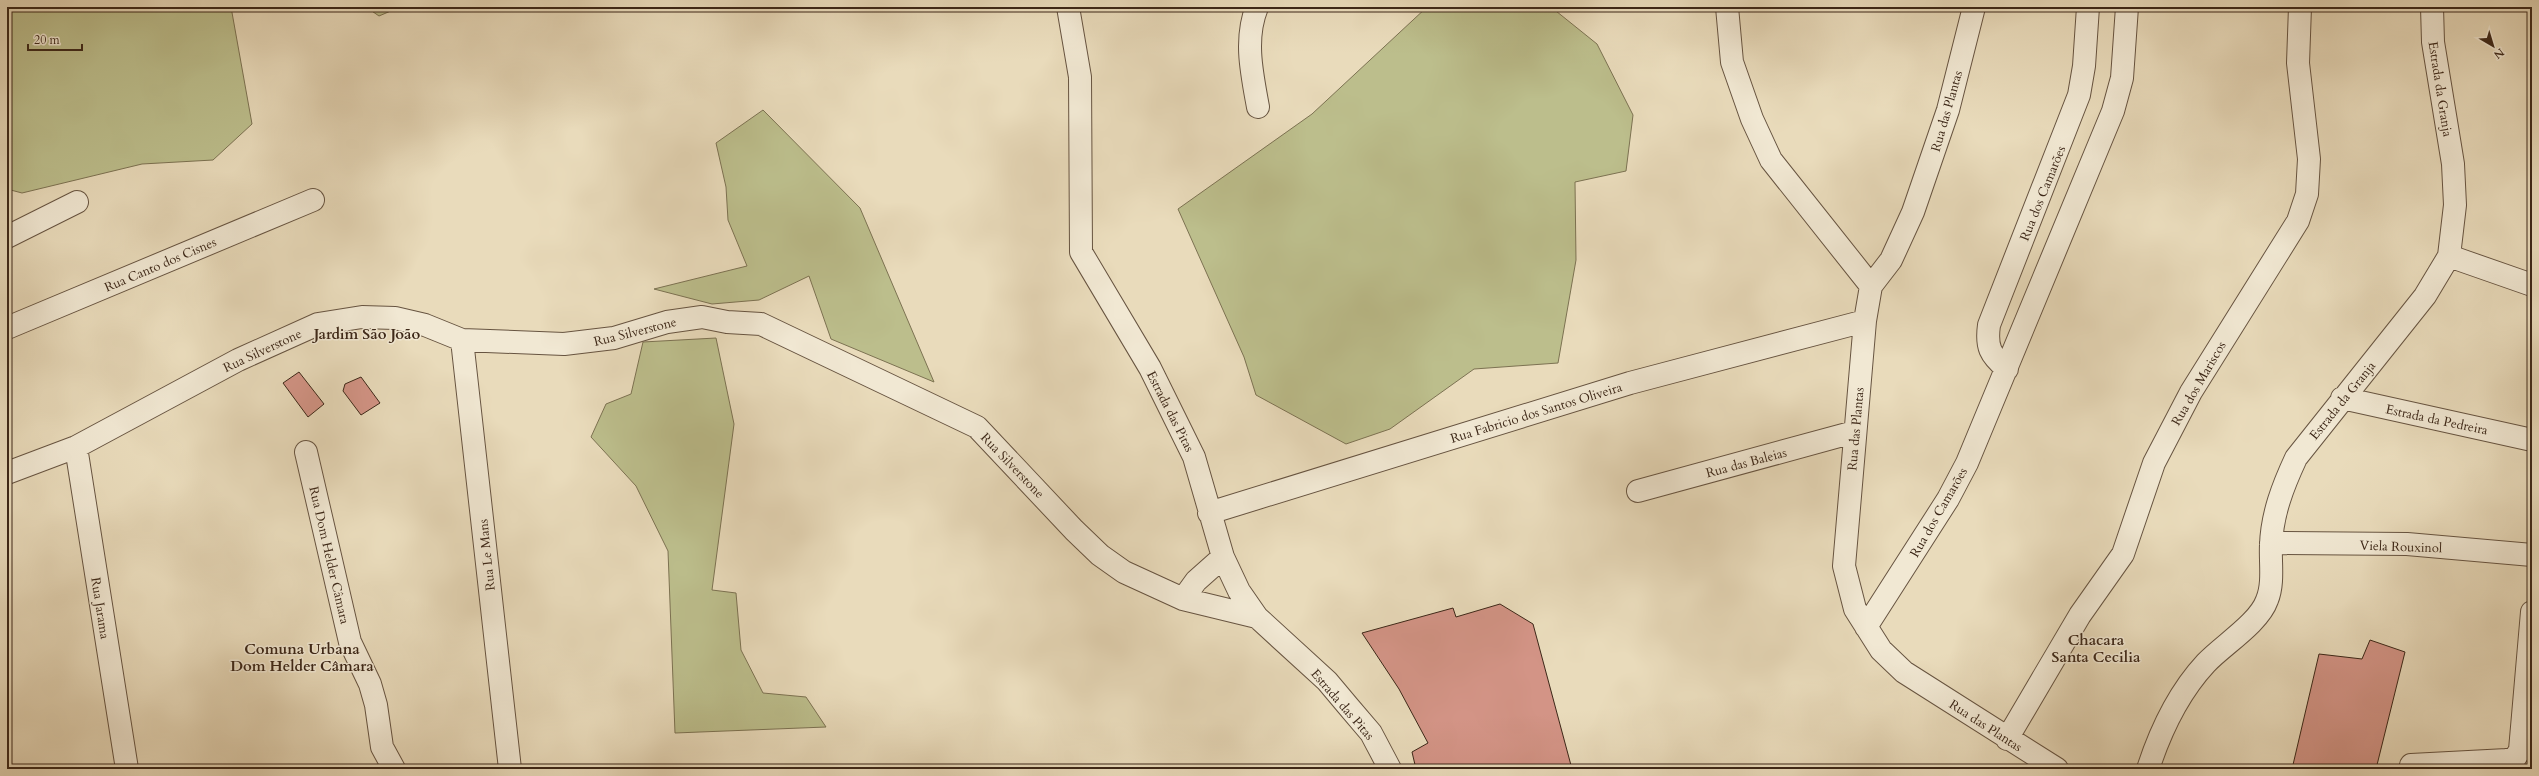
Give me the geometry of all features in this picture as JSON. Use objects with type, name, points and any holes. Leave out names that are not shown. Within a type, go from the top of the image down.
[{"type":"street","name":"Estrada das Pitas","points":[[1068,7],[1080,77],[1081,252],[1150,368],[1190,450],[1223,557],[1239,591],[1257,617],[1328,681],[1371,733],[1390,769]]},
{"type":"street","points":[[1257,7],[1252,18],[1250,56],[1258,107]]},
{"type":"street","points":[[1727,7],[1732,62],[1752,119],[1771,160],[1871,286]]},
{"type":"street","name":"Rua das Plantas","points":[[1974,7],[1948,110],[1913,212],[1891,260],[1871,286],[1865,321],[1854,432],[1844,566],[1855,609],[1881,650],[1904,672],[2007,739],[2057,769]]},
{"type":"street","name":"Rua dos Camarões","points":[[2007,369],[1993,357],[1987,339],[1989,325],[2079,95],[2087,42],[2088,7]]},
{"type":"street","name":"Rua dos Camarões","points":[[1866,627],[1948,499],[2007,369],[2113,111],[2122,78],[2127,7]]},
{"type":"street","name":"Rua dos Mariscos","points":[[2007,739],[2080,615],[2123,554],[2154,463],[2184,405],[2298,221],[2307,194],[2309,159],[2298,63],[2300,7]]},
{"type":"street","name":"Estrada da Granja","points":[[2148,769],[2155,748],[2176,706],[2206,664],[2256,616],[2268,600],[2271,576],[2271,544],[2275,512],[2296,458],[2424,296],[2449,256],[2455,205],[2453,164],[2433,42],[2432,7]]},
{"type":"street","name":"Rua Canto dos Cisnes","points":[[7,328],[313,200]]},
{"type":"street","points":[[7,237],[77,202]]},
{"type":"street","points":[[2449,256],[2532,285]]},
{"type":"street","name":"Rua Silverstone","points":[[7,473],[76,447],[238,360],[318,324],[362,316],[395,318],[425,325],[462,340],[564,344],[614,338],[667,322],[702,317],[727,322],[761,324],[977,427],[1100,556],[1124,572],[1183,598],[1257,617]]},
{"type":"street","name":"Rua Fabricio dos Santos Oliveira","points":[[1210,513],[1630,383],[1865,321]]},
{"type":"street","name":"Rua Le Mans","points":[[462,340],[510,769]]},
{"type":"street","name":"Estrada da Pedreira","points":[[2342,398],[2532,440]]},
{"type":"street","name":"Rua das Baleias","points":[[1638,491],[1854,432]]},
{"type":"street","name":"Rua Jarama","points":[[76,447],[126,769]]},
{"type":"street","name":"Rua Dom Helder Câmara","points":[[306,452],[350,642],[370,684],[376,705],[382,747],[394,769]]},
{"type":"street","name":"Viela Rouxinol","points":[[2271,544],[2408,544],[2532,555]]},
{"type":"street","points":[[1183,598],[1196,581],[1223,557]]},
{"type":"street","points":[[2411,765],[2507,760],[2515,758],[2520,750],[2532,612]]},
{"type":"green space","points":[[7,7],[231,7],[252,124],[213,160],[142,164],[22,193],[7,189]]},
{"type":"green space","points":[[366,7],[400,7],[379,16]]},
{"type":"green space","points":[[1427,7],[1551,7],[1597,44],[1633,115],[1626,171],[1575,182],[1576,260],[1558,363],[1474,369],[1390,429],[1346,444],[1256,395],[1244,357],[1178,209],[1312,114]]},
{"type":"green space","points":[[763,110],[860,208],[934,382],[831,339],[809,276],[759,300],[712,304],[654,289],[747,266],[728,220],[726,187],[716,143]]},
{"type":"green space","points":[[716,338],[734,424],[712,590],[736,593],[741,650],[763,693],[806,697],[826,727],[675,733],[668,551],[636,486],[591,437],[606,404],[631,394],[643,342]]},
{"type":"building","points":[[299,372],[324,404],[308,417],[283,383]]},
{"type":"building","points":[[361,377],[380,403],[361,415],[343,391],[345,384]]},
{"type":"building","points":[[1500,604],[1533,624],[1572,769],[1416,769],[1412,752],[1428,743],[1399,689],[1362,633],[1453,608],[1456,617]]},
{"type":"building","points":[[2370,640],[2405,652],[2376,769],[2292,769],[2319,654],[2362,659]]},
{"type":"district","name":"Jardim São João","points":[[367,334]]},
{"type":"district","name":"Chacara Santa Cecilia","points":[[2096,648]]},
{"type":"district","name":"Comuna Urbana Dom Helder Câmara","points":[[302,658]]}]
